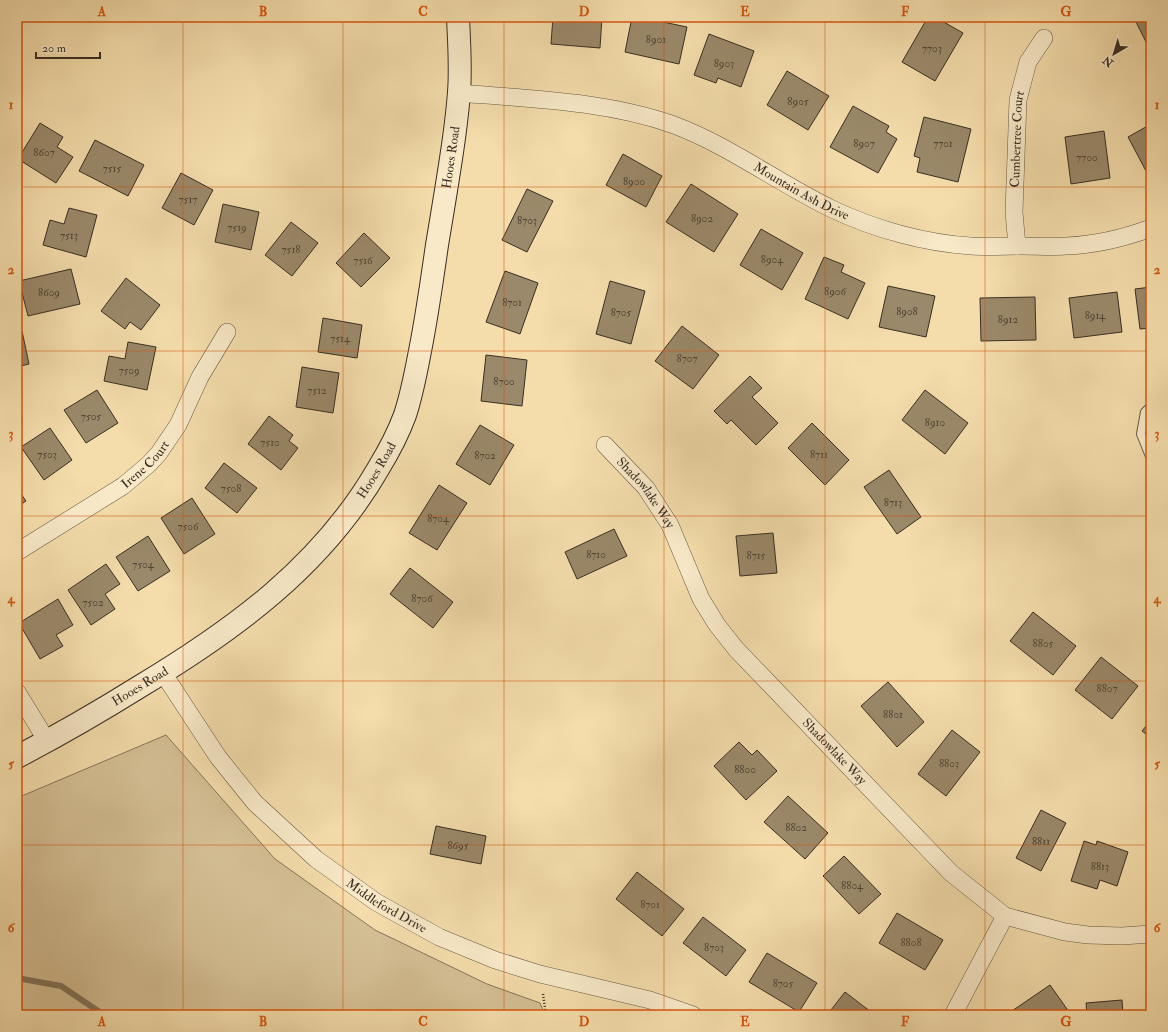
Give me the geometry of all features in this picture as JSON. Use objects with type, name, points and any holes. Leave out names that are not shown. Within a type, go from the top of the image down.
[{"type":"street","name":"Hooes Road","points":[[17,757],[163,673],[213,641],[248,615],[291,578],[331,535],[349,513],[374,477],[393,443],[405,414],[420,351],[450,163],[459,93],[460,66],[458,17]]},
{"type":"street","name":"Cumbertree Court","points":[[1017,246],[1014,212],[1018,100],[1028,62],[1044,38]]},
{"type":"street","name":"Mountain Ash Drive","points":[[459,93],[588,104],[643,115],[704,138],[831,209],[868,224],[905,235],[949,244],[973,246],[1067,246],[1110,240],[1151,228]]},
{"type":"street","name":"Irene Court","points":[[17,552],[123,486],[149,464],[159,453],[178,425],[200,377],[228,332]]},
{"type":"street","name":"Shadowlake Way","points":[[605,445],[646,488],[670,525],[701,599],[717,625],[736,649],[951,873],[1005,916],[1065,932],[1088,935],[1122,936],[1151,934]]},
{"type":"street","name":"Middleford Drive","points":[[163,673],[218,757],[254,803],[316,859],[376,902],[439,937],[495,960],[540,974],[650,1000],[693,1015]]},
{"type":"street","points":[[17,692],[47,741]]},
{"type":"street","points":[[952,1015],[1005,916]]},
{"type":"lane","points":[[1151,406],[1145,412],[1141,434],[1151,459]]},
{"type":"shaded area","points":[[166,735],[275,859],[375,930],[487,984],[540,1003],[545,1015],[17,1015],[17,798]]},
{"type":"building","points":[[553,17],[602,17],[600,48],[551,44]]},
{"type":"building","points":[[632,17],[639,17],[687,27],[679,64],[625,52]]},
{"type":"building","points":[[928,17],[935,17],[963,33],[935,81],[902,62]]},
{"type":"building","points":[[1145,17],[1151,17],[1151,52],[1136,22]]},
{"type":"building","points":[[709,34],[754,51],[741,87],[718,78],[716,83],[694,75]]},
{"type":"building","points":[[787,71],[829,96],[808,130],[767,105]]},
{"type":"building","points":[[853,106],[889,126],[886,132],[897,139],[878,173],[830,147]]},
{"type":"building","points":[[924,117],[971,129],[958,182],[917,172],[920,158],[914,156]]},
{"type":"building","points":[[40,123],[63,137],[57,147],[73,157],[56,183],[18,159]]},
{"type":"building","points":[[1151,124],[1151,168],[1146,171],[1128,137]]},
{"type":"building","points":[[1104,131],[1110,178],[1071,184],[1065,137]]},
{"type":"building","points":[[95,140],[144,165],[128,196],[79,171]]},
{"type":"building","points":[[623,154],[662,176],[646,207],[606,185]]},
{"type":"building","points":[[181,173],[213,190],[194,225],[162,208]]},
{"type":"building","points":[[691,184],[738,214],[714,252],[666,222]]},
{"type":"building","points":[[527,189],[553,201],[527,252],[502,240]]},
{"type":"building","points":[[223,204],[259,212],[251,250],[215,242]]},
{"type":"building","points":[[69,208],[97,215],[86,257],[43,245],[50,220],[64,224]]},
{"type":"building","points":[[291,222],[318,243],[292,276],[265,255]]},
{"type":"building","points":[[761,229],[803,253],[782,290],[740,265]]},
{"type":"building","points":[[364,233],[390,258],[361,287],[336,263]]},
{"type":"building","points":[[824,257],[844,265],[841,272],[865,283],[848,319],[805,299]]},
{"type":"building","points":[[71,269],[80,304],[28,316],[19,281]]},
{"type":"building","points":[[505,271],[538,283],[520,334],[486,322]]},
{"type":"building","points":[[126,278],[160,305],[141,330],[130,322],[125,329],[101,311]]},
{"type":"building","points":[[610,281],[645,291],[631,344],[596,334]]},
{"type":"building","points":[[888,286],[935,296],[926,337],[879,327]]},
{"type":"building","points":[[1151,287],[1151,328],[1140,329],[1135,289]]},
{"type":"building","points":[[1117,292],[1122,332],[1074,338],[1069,298]]},
{"type":"building","points":[[1035,297],[1036,340],[981,341],[980,298]]},
{"type":"building","points":[[323,318],[362,325],[357,358],[318,352]]},
{"type":"building","points":[[682,326],[719,355],[693,389],[655,361]]},
{"type":"building","points":[[22,331],[29,364],[17,367],[17,332]]},
{"type":"building","points":[[128,342],[156,347],[147,390],[104,381],[109,356],[125,359]]},
{"type":"building","points":[[486,355],[527,360],[522,406],[481,401]]},
{"type":"building","points":[[302,367],[339,373],[333,413],[296,407]]},
{"type":"building","points":[[750,376],[762,388],[752,397],[778,423],[756,445],[731,420],[727,424],[714,411]]},
{"type":"building","points":[[97,390],[118,423],[86,443],[64,410]]},
{"type":"building","points":[[925,390],[968,423],[945,454],[902,420]]},
{"type":"building","points":[[269,416],[293,435],[289,441],[298,448],[281,470],[248,444]]},
{"type":"building","points":[[812,423],[849,460],[825,485],[788,448]]},
{"type":"building","points":[[480,425],[514,445],[490,485],[456,464]]},
{"type":"building","points":[[50,428],[72,460],[44,480],[21,447]]},
{"type":"building","points":[[224,463],[257,488],[237,513],[205,488]]},
{"type":"building","points":[[889,470],[921,517],[897,534],[864,487]]},
{"type":"building","points":[[439,485],[467,503],[437,550],[409,533]]},
{"type":"building","points":[[17,488],[26,501],[17,507]]},
{"type":"building","points":[[192,498],[215,534],[184,554],[161,518]]},
{"type":"building","points":[[614,529],[627,556],[577,579],[565,552]]},
{"type":"building","points":[[773,533],[777,573],[740,576],[736,536]]},
{"type":"building","points":[[148,536],[170,571],[138,591],[116,557]]},
{"type":"building","points":[[106,564],[120,584],[105,594],[115,609],[91,625],[68,590]]},
{"type":"building","points":[[410,568],[453,602],[433,628],[390,594]]},
{"type":"building","points":[[58,599],[73,625],[56,635],[63,646],[40,659],[19,623]]},
{"type":"building","points":[[1033,612],[1076,646],[1053,675],[1010,641]]},
{"type":"building","points":[[1101,657],[1138,686],[1112,719],[1075,690]]},
{"type":"building","points":[[888,682],[924,722],[897,747],[861,706]]},
{"type":"building","points":[[1151,720],[1151,738],[1142,731]]},
{"type":"building","points":[[952,730],[980,752],[946,796],[918,774]]},
{"type":"building","points":[[739,742],[752,755],[757,750],[777,771],[746,800],[714,766]]},
{"type":"building","points":[[788,796],[828,833],[805,859],[764,822]]},
{"type":"building","points":[[1041,810],[1066,823],[1041,871],[1016,858]]},
{"type":"building","points":[[436,826],[486,836],[481,864],[430,854]]},
{"type":"building","points":[[1084,841],[1096,845],[1097,841],[1128,852],[1117,886],[1100,880],[1097,889],[1071,881]]},
{"type":"building","points":[[844,856],[881,894],[859,914],[823,876]]},
{"type":"building","points":[[637,872],[684,909],[662,936],[616,899]]},
{"type":"building","points":[[897,913],[943,940],[925,970],[879,943]]},
{"type":"building","points":[[703,917],[746,950],[726,976],[683,943]]},
{"type":"building","points":[[767,953],[817,983],[799,1012],[749,982]]},
{"type":"building","points":[[1050,985],[1067,1009],[1057,1015],[1006,1015]]},
{"type":"building","points":[[845,992],[875,1015],[827,1015]]},
{"type":"building","points":[[1122,1000],[1123,1015],[1087,1015],[1086,1003]]},
{"type":"waterway","points":[[17,978],[61,986],[104,1015]]}]
